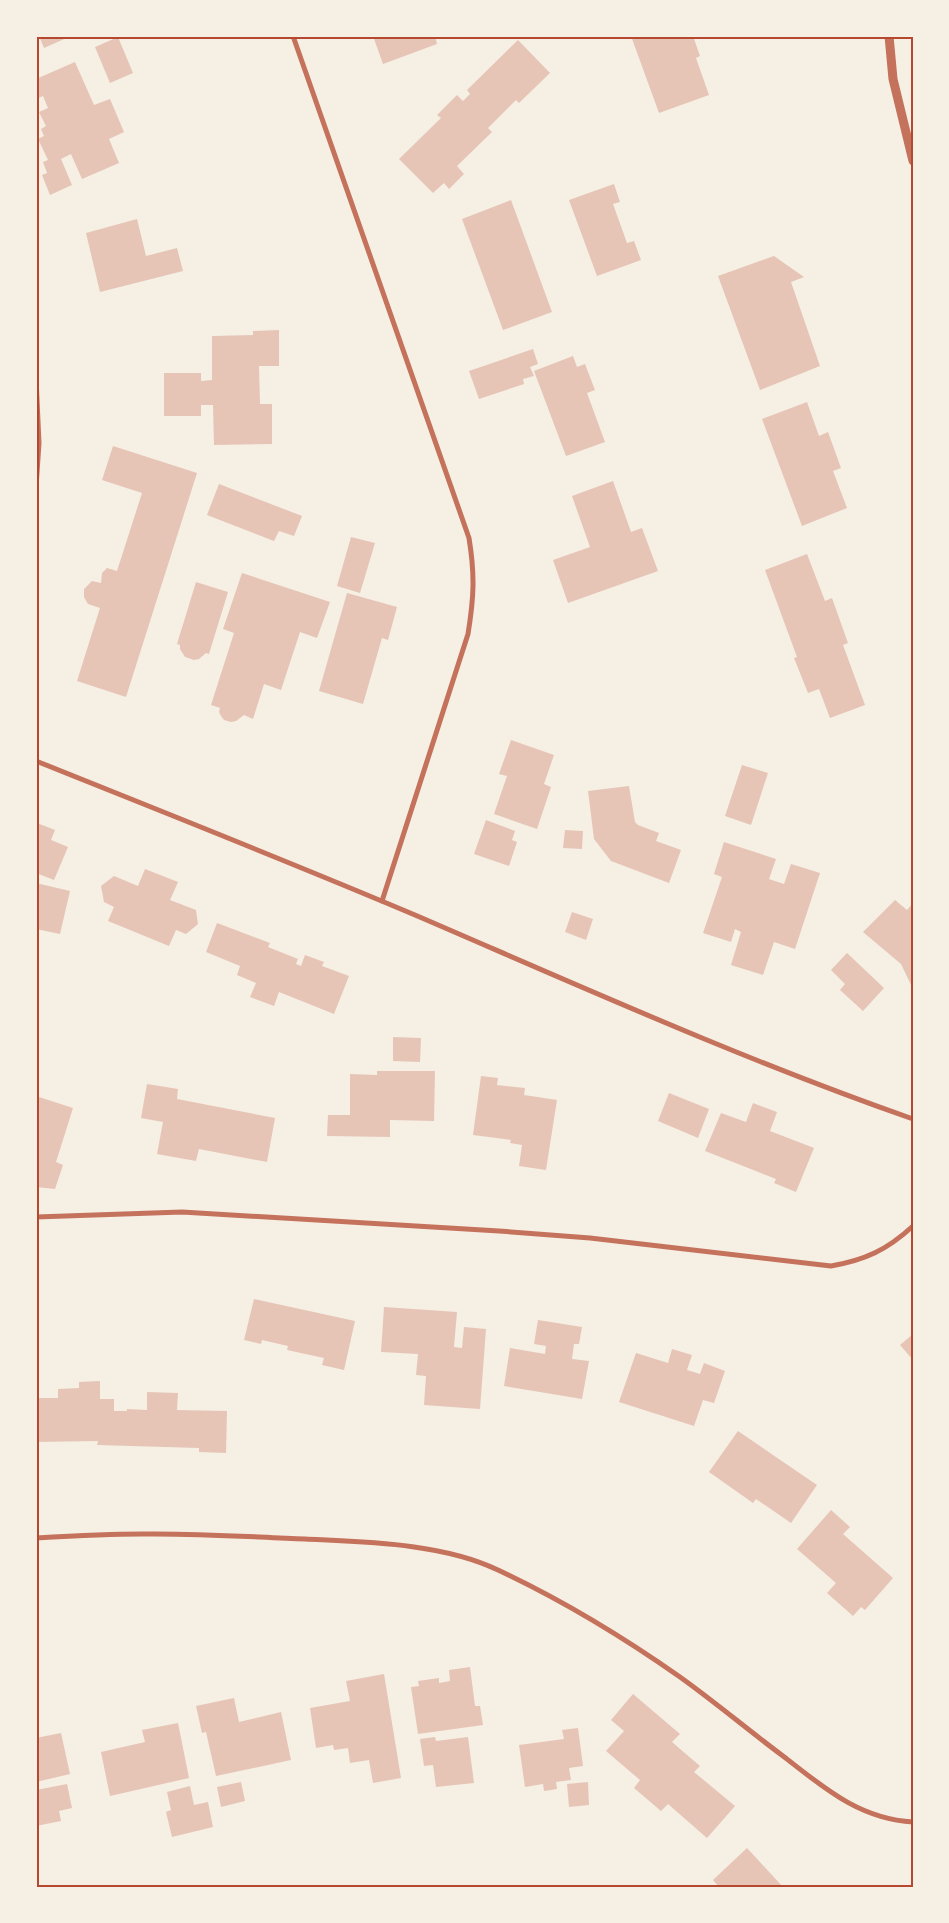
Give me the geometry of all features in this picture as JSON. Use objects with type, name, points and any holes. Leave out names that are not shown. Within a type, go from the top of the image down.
[{"type":"street","points":[[293,36],[469,538],[474,566],[473,600],[468,634],[382,902]]},
{"type":"street","points":[[890,36],[893,79],[913,161]]},
{"type":"street","points":[[36,378],[39,443],[36,487]]},
{"type":"street","points":[[36,761],[382,902],[800,1078],[913,1119]]},
{"type":"street","points":[[36,1217],[182,1212],[499,1231],[590,1238],[831,1266],[850,1263],[877,1253],[913,1226]]},
{"type":"street","points":[[36,1538],[142,1534],[356,1542],[419,1548],[463,1558],[495,1568],[537,1589],[591,1620],[680,1678],[844,1802],[879,1817],[899,1822],[913,1822]]},
{"type":"building","points":[[39,36],[71,36],[44,48]]},
{"type":"building","points":[[373,36],[435,36],[437,44],[383,64]]},
{"type":"building","points":[[631,36],[693,36],[700,56],[696,58],[709,95],[659,113]]},
{"type":"building","points":[[118,37],[133,73],[110,83],[95,47]]},
{"type":"building","points":[[518,40],[550,73],[519,103],[516,100],[488,128],[492,132],[457,166],[464,174],[449,189],[444,183],[433,193],[399,159],[441,118],[437,115],[457,95],[463,101],[470,94],[467,90]]},
{"type":"building","points":[[75,62],[94,105],[110,99],[124,132],[109,139],[119,163],[82,179],[71,154],[61,159],[72,185],[50,195],[42,175],[47,173],[43,162],[48,160],[38,139],[44,136],[41,129],[46,126],[39,112],[48,108],[43,96],[36,99],[36,79]]},
{"type":"building","points":[[614,184],[620,202],[613,204],[627,243],[634,241],[641,260],[597,276],[569,200]]},
{"type":"building","points":[[511,200],[552,312],[503,330],[462,219]]},
{"type":"building","points":[[137,219],[146,256],[177,248],[183,271],[100,292],[86,233]]},
{"type":"building","points":[[774,256],[804,277],[791,282],[820,366],[760,390],[718,276]]},
{"type":"building","points":[[279,330],[279,366],[259,366],[260,404],[272,404],[272,444],[214,445],[213,405],[201,405],[201,416],[164,416],[164,373],[201,373],[201,381],[212,380],[212,336],[253,335],[253,331]]},
{"type":"building","points":[[533,349],[538,364],[530,367],[534,376],[523,379],[524,384],[479,399],[469,371]]},
{"type":"building","points":[[573,356],[577,367],[585,364],[595,390],[587,393],[605,442],[566,456],[534,371]]},
{"type":"building","points":[[807,402],[819,436],[828,432],[841,468],[833,471],[847,508],[802,526],[762,419]]},
{"type":"building","points":[[113,446],[197,473],[126,697],[77,681],[100,608],[88,604],[84,597],[84,589],[92,581],[101,583],[102,573],[107,568],[117,571],[142,493],[102,480]]},
{"type":"building","points":[[613,481],[631,532],[642,528],[658,571],[568,603],[553,560],[590,547],[572,496]]},
{"type":"building","points":[[219,484],[302,516],[294,536],[279,531],[274,541],[207,515]]},
{"type":"building","points":[[351,537],[375,543],[360,593],[337,586]]},
{"type":"building","points":[[807,554],[825,601],[832,598],[848,643],[843,645],[865,705],[830,718],[819,689],[808,693],[794,658],[797,657],[765,570]]},
{"type":"building","points":[[242,573],[330,602],[317,638],[300,632],[281,690],[264,684],[253,719],[244,715],[231,722],[224,720],[219,712],[220,708],[211,705],[234,633],[223,629]]},
{"type":"building","points":[[196,582],[228,592],[209,654],[206,653],[199,659],[194,660],[185,657],[180,649],[180,645],[177,644]]},
{"type":"building","points":[[347,593],[397,607],[388,640],[382,638],[363,704],[319,691]]},
{"type":"building","points":[[511,740],[554,755],[544,784],[551,787],[537,829],[494,814],[507,776],[499,774]]},
{"type":"building","points":[[742,765],[768,773],[751,825],[725,816]]},
{"type":"building","points":[[629,786],[635,822],[659,833],[656,841],[681,850],[669,883],[611,861],[594,839],[588,791]]},
{"type":"building","points":[[486,820],[515,831],[512,840],[517,842],[509,866],[474,854]]},
{"type":"building","points":[[37,823],[55,830],[51,840],[68,847],[54,880],[36,873]]},
{"type":"building","points":[[565,830],[583,831],[582,849],[563,848]]},
{"type":"building","points":[[724,842],[776,859],[769,879],[784,884],[791,864],[820,873],[795,949],[774,942],[763,975],[731,965],[741,932],[735,929],[731,942],[703,933],[722,877],[714,874]]},
{"type":"building","points":[[145,869],[178,882],[170,900],[196,910],[198,924],[186,934],[176,930],[169,946],[108,921],[114,907],[104,902],[101,886],[114,876],[138,886]]},
{"type":"building","points":[[36,883],[70,891],[60,934],[36,929]]},
{"type":"building","points":[[895,900],[907,910],[913,903],[913,989],[901,964],[863,932]]},
{"type":"building","points":[[572,912],[593,919],[586,940],[565,932]]},
{"type":"building","points":[[217,923],[270,943],[268,947],[298,959],[296,964],[301,966],[305,955],[324,962],[322,966],[349,976],[334,1014],[279,992],[274,1006],[250,997],[256,983],[237,975],[240,966],[206,952]]},
{"type":"building","points":[[847,953],[884,988],[863,1011],[840,990],[845,984],[831,970]]},
{"type":"building","points":[[393,1037],[421,1038],[420,1062],[393,1061]]},
{"type":"building","points":[[377,1071],[435,1071],[434,1121],[390,1120],[390,1137],[327,1136],[328,1115],[350,1115],[350,1074],[377,1075]]},
{"type":"building","points":[[481,1076],[498,1078],[497,1085],[525,1088],[524,1095],[557,1100],[546,1170],[519,1166],[522,1145],[510,1143],[511,1140],[473,1135]]},
{"type":"building","points":[[147,1084],[178,1089],[177,1099],[275,1118],[267,1162],[199,1149],[196,1161],[157,1154],[163,1122],[141,1118]]},
{"type":"building","points":[[669,1093],[709,1109],[698,1138],[658,1121]]},
{"type":"building","points":[[36,1096],[73,1108],[56,1162],[63,1165],[55,1189],[36,1187]]},
{"type":"building","points":[[753,1103],[777,1112],[770,1131],[814,1148],[796,1192],[774,1183],[776,1179],[705,1151],[721,1113],[746,1122]]},
{"type":"building","points":[[254,1299],[355,1321],[344,1370],[322,1365],[324,1358],[287,1350],[288,1346],[262,1340],[261,1344],[244,1340]]},
{"type":"building","points":[[384,1307],[457,1312],[454,1347],[462,1348],[464,1327],[486,1329],[480,1409],[424,1405],[426,1376],[416,1375],[418,1354],[381,1352]]},
{"type":"building","points":[[538,1320],[582,1327],[579,1344],[574,1344],[572,1359],[589,1361],[582,1399],[504,1386],[510,1348],[545,1354],[546,1346],[534,1344]]},
{"type":"building","points":[[913,1334],[913,1360],[900,1345]]},
{"type":"building","points":[[672,1349],[692,1355],[687,1370],[700,1374],[704,1363],[725,1371],[714,1403],[703,1400],[694,1426],[619,1402],[636,1353],[668,1363]]},
{"type":"building","points":[[100,1381],[100,1399],[114,1399],[114,1411],[127,1411],[127,1409],[147,1410],[147,1392],[178,1393],[177,1410],[227,1411],[226,1453],[199,1452],[199,1448],[97,1445],[98,1441],[36,1442],[36,1398],[58,1398],[58,1389],[79,1388],[79,1382]]},
{"type":"building","points":[[738,1431],[817,1485],[791,1523],[756,1499],[753,1503],[709,1472]]},
{"type":"building","points":[[831,1510],[850,1527],[843,1534],[893,1578],[865,1610],[861,1607],[853,1616],[827,1593],[836,1583],[797,1549]]},
{"type":"building","points":[[470,1667],[475,1706],[480,1706],[483,1725],[418,1734],[411,1687],[419,1686],[418,1681],[439,1678],[439,1683],[450,1681],[449,1670]]},
{"type":"building","points":[[384,1674],[401,1778],[373,1783],[369,1760],[350,1763],[348,1748],[334,1750],[333,1745],[316,1748],[310,1708],[350,1701],[346,1681]]},
{"type":"building","points":[[633,1694],[680,1734],[672,1742],[700,1766],[694,1772],[735,1806],[707,1838],[668,1804],[661,1811],[634,1788],[640,1780],[606,1751],[624,1731],[611,1720]]},
{"type":"building","points":[[234,1698],[239,1722],[281,1712],[291,1760],[216,1776],[206,1732],[202,1733],[196,1706]]},
{"type":"building","points":[[178,1723],[189,1778],[110,1796],[101,1752],[145,1742],[142,1730]]},
{"type":"building","points":[[578,1728],[583,1766],[569,1768],[571,1780],[556,1782],[557,1789],[544,1791],[543,1784],[525,1787],[519,1745],[564,1739],[562,1730]]},
{"type":"building","points":[[61,1733],[70,1774],[36,1782],[36,1738]]},
{"type":"building","points":[[435,1737],[436,1741],[468,1737],[474,1783],[436,1787],[433,1765],[424,1766],[420,1739]]},
{"type":"building","points":[[241,1782],[245,1801],[221,1807],[217,1787]]},
{"type":"building","points":[[588,1782],[589,1805],[569,1807],[567,1784]]},
{"type":"building","points":[[67,1784],[72,1808],[59,1811],[61,1821],[36,1826],[36,1790]]},
{"type":"building","points":[[190,1786],[194,1805],[208,1802],[213,1827],[172,1837],[166,1812],[171,1810],[167,1792]]},
{"type":"building","points":[[747,1848],[783,1887],[719,1887],[713,1880]]}]
